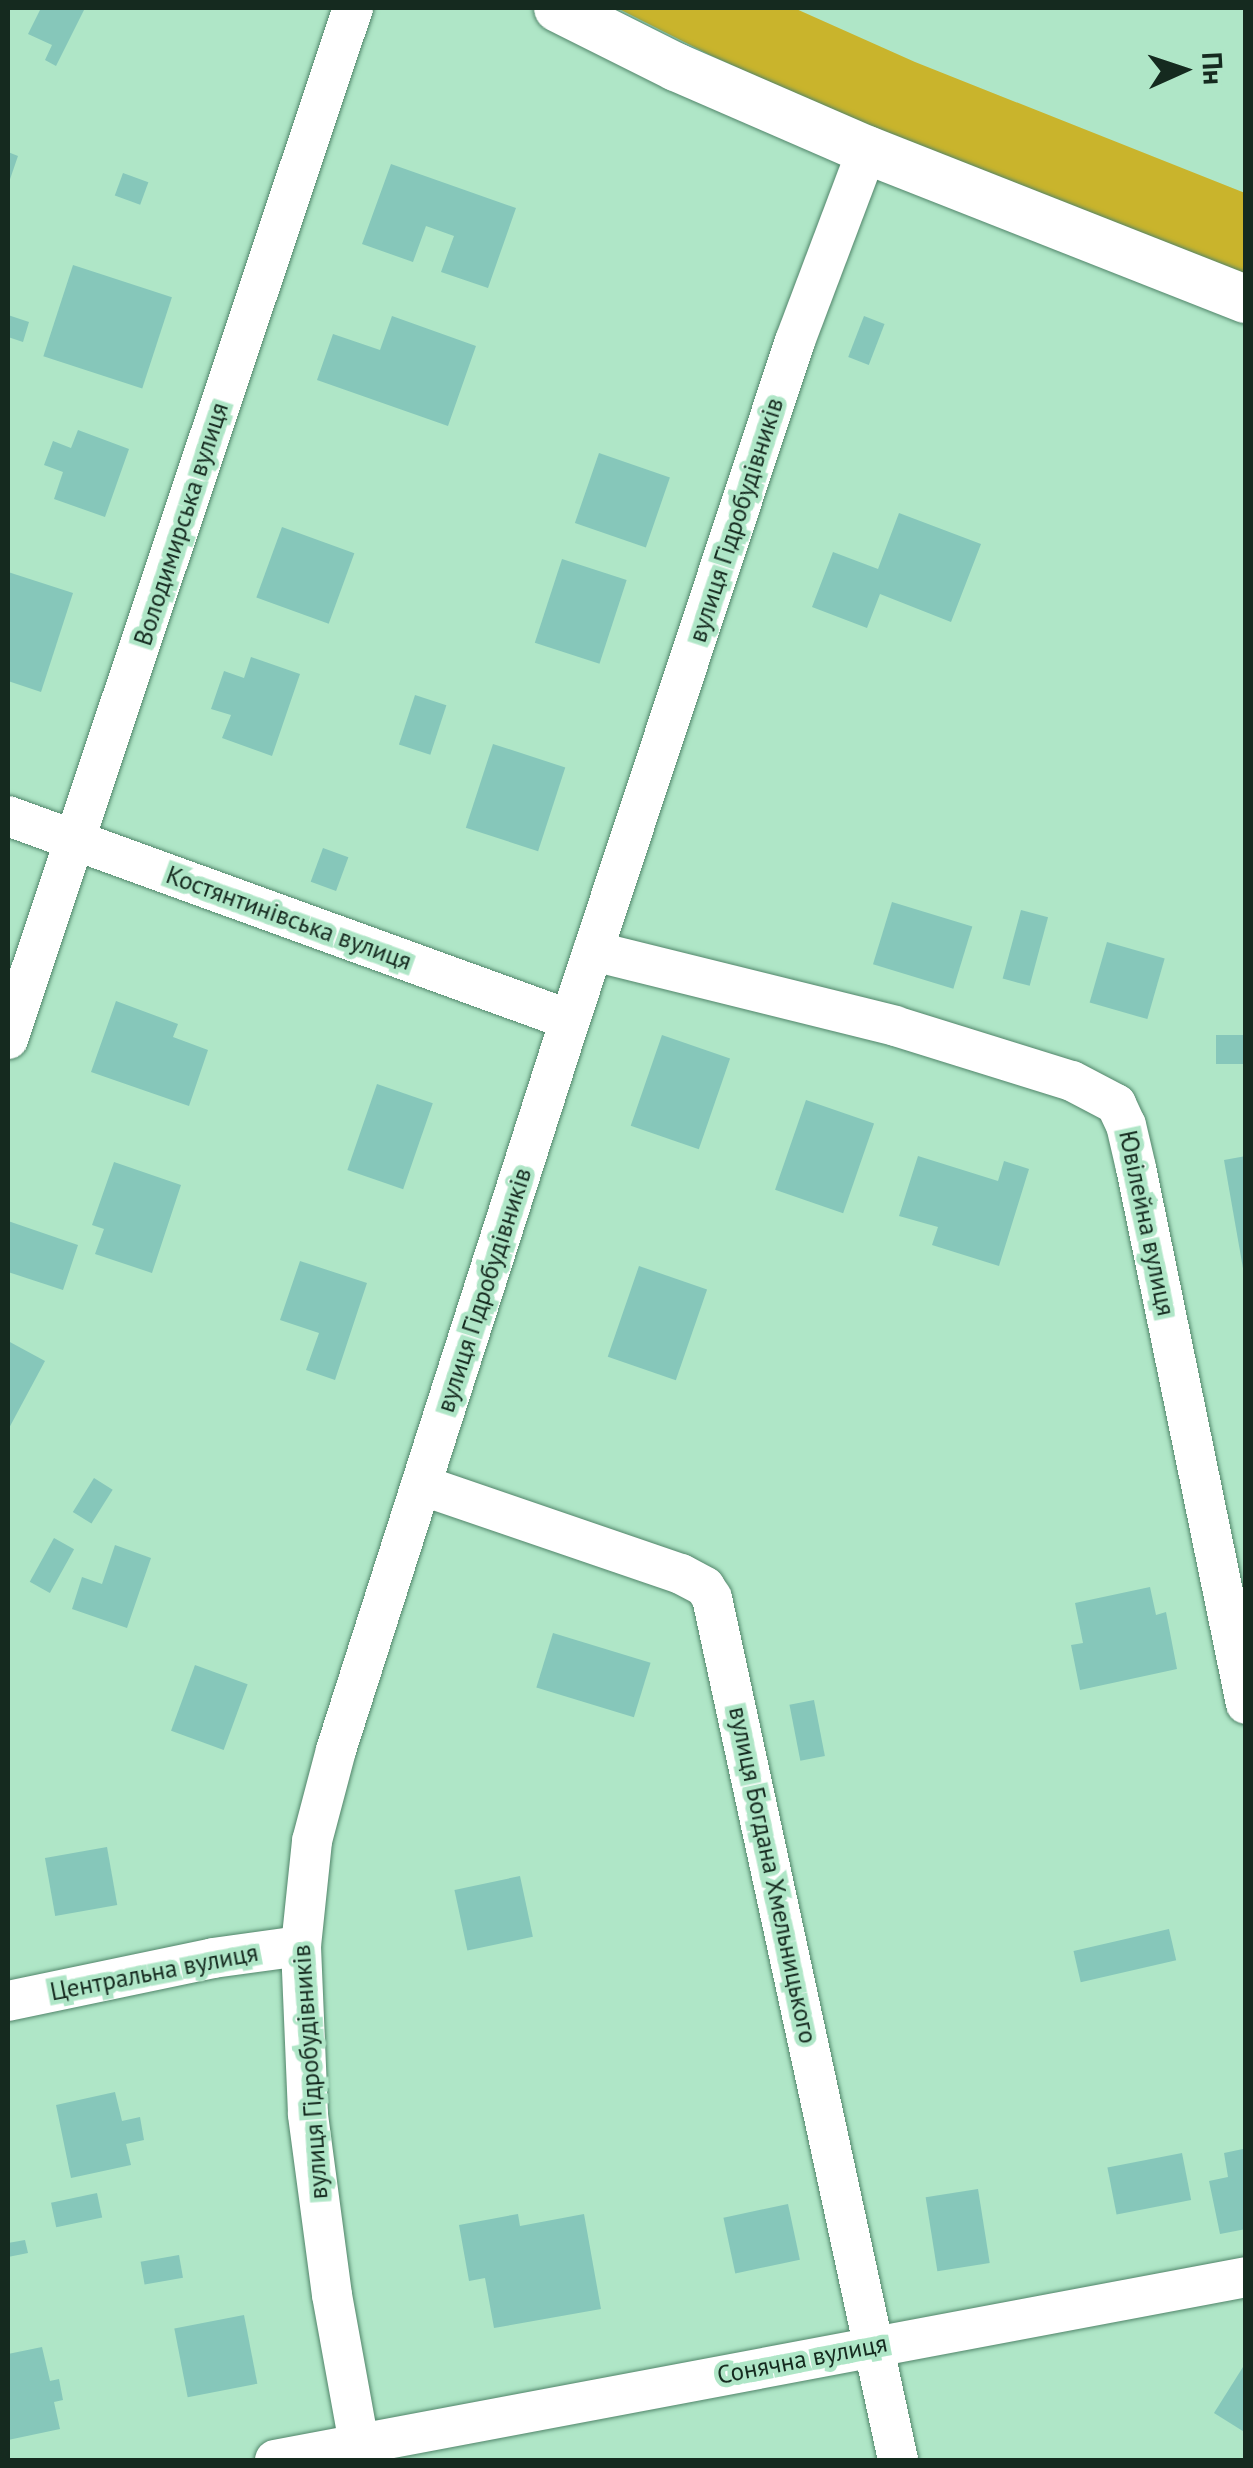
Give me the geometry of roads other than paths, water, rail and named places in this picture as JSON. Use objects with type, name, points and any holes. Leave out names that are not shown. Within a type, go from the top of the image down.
[{"type":"street","name":"Володимирська вулиця","points":[[8,1039],[353,8]]},
{"type":"street","points":[[558,8],[676,67],[867,150],[1246,299]]},
{"type":"street","name":"вулиця Гідробудівників","points":[[360,2452],[314,2179],[301,1946],[306,1870],[322,1804],[421,1485],[570,1020],[795,341],[867,150]]},
{"type":"street","name":"Костянтинівська вулиця","points":[[8,816],[570,1020]]},
{"type":"street","name":"Ювілейна вулиця","points":[[593,951],[894,1026],[1058,1076],[1116,1104],[1126,1125],[1150,1235],[1246,1704]]},
{"type":"street","name":"вулиця Богдана Хмельницького","points":[[421,1485],[681,1574],[705,1588],[712,1598],[898,2460]]},
{"type":"street","name":"Центральна вулиця","points":[[8,2001],[213,1958],[301,1946]]},
{"type":"street","name":"Сонячна вулиця","points":[[275,2460],[360,2452],[873,2346],[1246,2277]]}]
